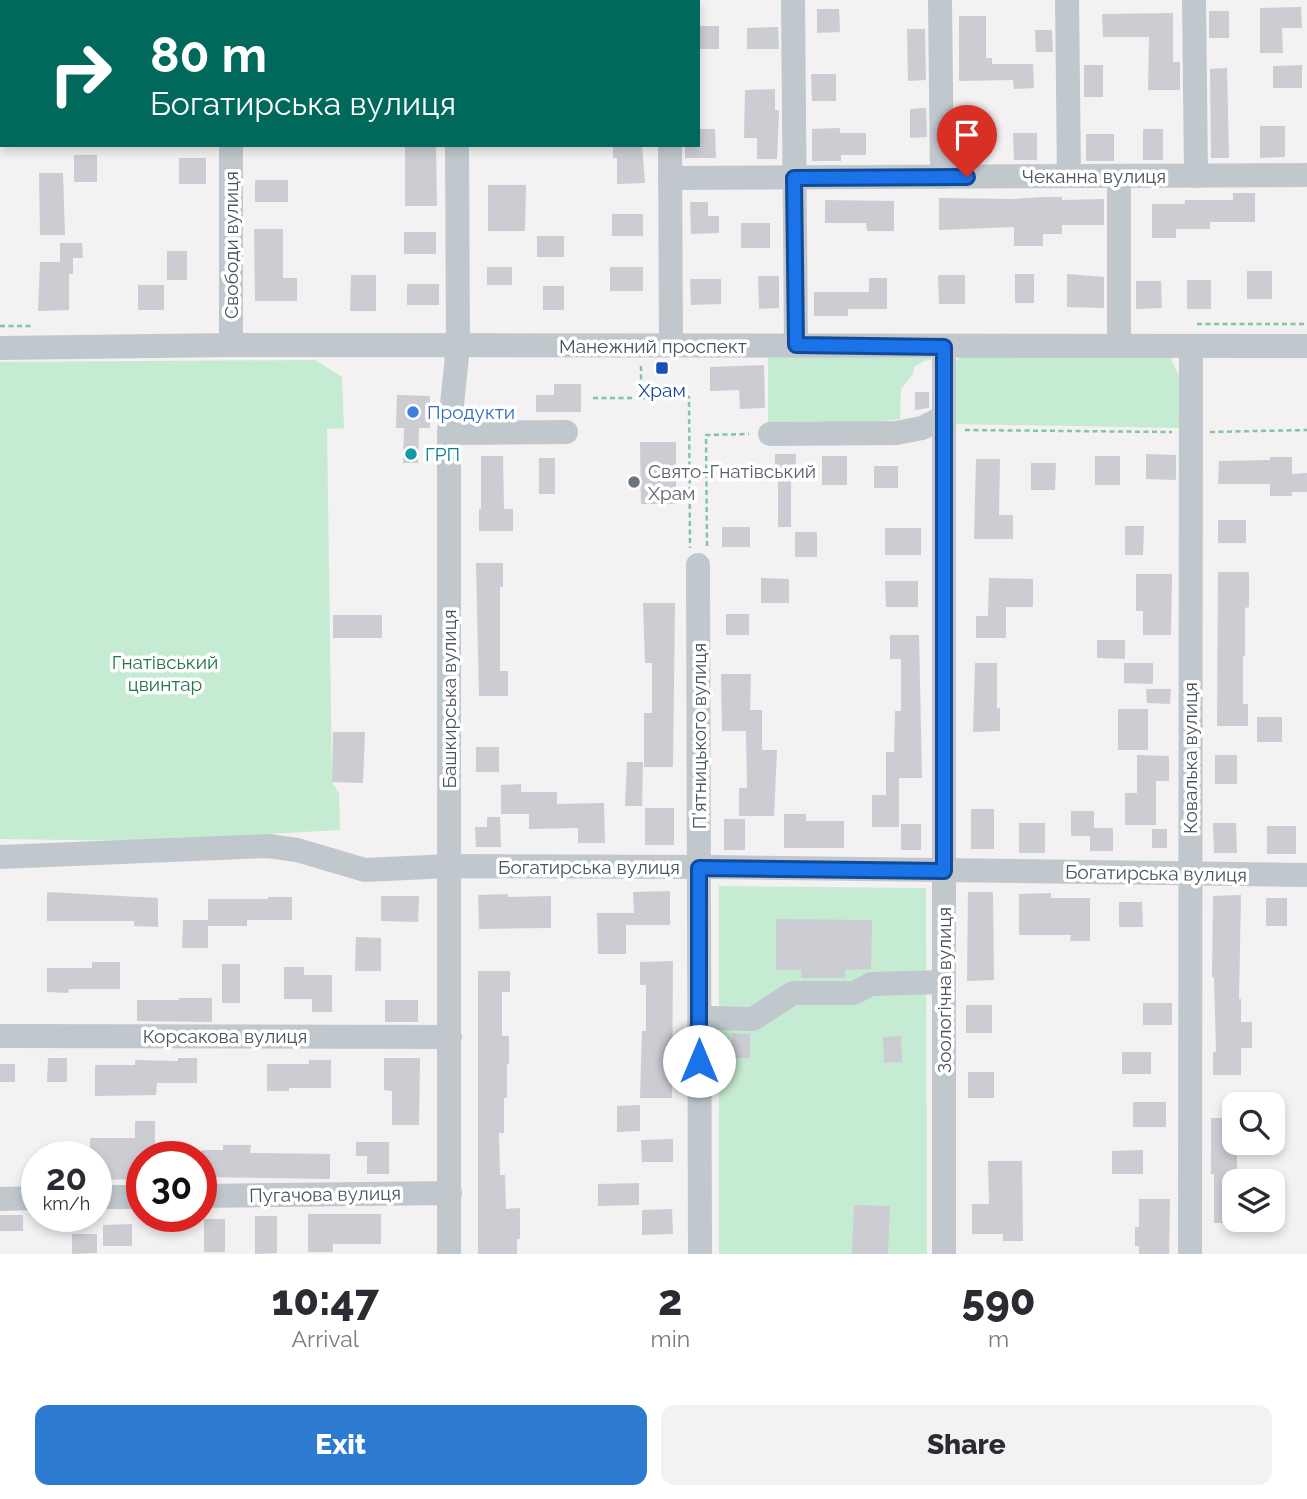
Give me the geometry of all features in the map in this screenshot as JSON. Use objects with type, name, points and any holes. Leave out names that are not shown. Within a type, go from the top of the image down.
[{"type":"street","points":[[793,0],[796,345]]},
{"type":"street","points":[[940,0],[942,177]]},
{"type":"street","points":[[1067,0],[1069,176]]},
{"type":"street","points":[[1194,0],[1196,176]]},
{"type":"street","name":"Свободи вулиця","points":[[231,147],[231,345]]},
{"type":"street","name":"Башкирська вулиця","points":[[449,1254],[449,433],[458,347],[457,147]]},
{"type":"street","points":[[670,147],[671,345]]},
{"type":"street","name":"Чеканна вулиця","points":[[670,178],[1307,175]]},
{"type":"street","points":[[1119,176],[1119,346]]},
{"type":"street","name":"Манежний проспект","points":[[0,348],[231,345],[1307,346]]},
{"type":"street","name":"Ковалька вулиця","points":[[1190,1254],[1191,346]]},
{"type":"street","name":"Зоологічна вулиця","points":[[944,347],[944,1254]]},
{"type":"street","points":[[770,434],[897,433],[944,424]]},
{"type":"street","points":[[449,433],[566,432]]},
{"type":"street","name":"П’ятницького вулиця","points":[[698,565],[700,1254]]},
{"type":"street","name":"Богатирська вулиця","points":[[0,857],[268,846],[298,850],[365,870],[449,866],[1307,875]]},
{"type":"street","points":[[711,1018],[753,1019],[793,993],[854,993],[871,984],[944,982]]},
{"type":"street","name":"Корсакова вулиця","points":[[0,1036],[450,1037]]},
{"type":"street","name":"Пугачова вулиця","points":[[217,1196],[450,1193]]},
{"type":"street","points":[[0,1199],[21,1198]]},
{"type":"path","points":[[640,345],[641,398]]},
{"type":"path","points":[[593,398],[689,397],[690,560],[698,565],[707,560],[706,435],[770,434]]},
{"type":"path","points":[[944,424],[1191,432],[1307,430]]},
{"type":"green space","points":[[768,353],[931,353],[931,360],[914,367],[913,374],[901,389],[900,419],[830,428],[768,427]]},
{"type":"green space","points":[[965,353],[1170,356],[1182,383],[1181,428],[952,424],[953,364]]},
{"type":"green space","name":"Гнатівський цвинтар","points":[[315,360],[342,377],[344,428],[327,429],[332,782],[339,793],[340,830],[145,841],[0,839],[0,362]]},
{"type":"green space","points":[[719,886],[926,888],[927,1254],[719,1254]]},
{"type":"building","points":[[1301,7],[1302,28],[1282,28],[1283,53],[1260,53],[1260,8]]},
{"type":"building","points":[[817,9],[839,9],[840,32],[817,33]]},
{"type":"building","points":[[1209,11],[1229,11],[1229,38],[1209,38]]},
{"type":"building","points":[[1173,13],[1173,62],[1180,62],[1180,90],[1148,90],[1149,37],[1103,37],[1102,14]]},
{"type":"building","points":[[959,16],[986,16],[986,58],[992,58],[992,64],[1033,64],[1034,88],[1014,89],[1013,80],[959,81]]},
{"type":"building","points":[[700,26],[719,26],[719,49],[700,49]]},
{"type":"building","points":[[778,27],[779,49],[747,49],[747,28]]},
{"type":"building","points":[[907,29],[925,29],[926,80],[908,81]]},
{"type":"building","points":[[1035,30],[1052,30],[1053,52],[1036,52]]},
{"type":"building","points":[[1084,65],[1103,65],[1103,97],[1084,97]]},
{"type":"building","points":[[1302,65],[1302,88],[1273,88],[1273,66]]},
{"type":"building","points":[[1227,68],[1229,158],[1211,158],[1210,69]]},
{"type":"building","points":[[811,74],[836,74],[836,101],[812,101]]},
{"type":"building","points":[[775,89],[775,110],[779,110],[777,159],[757,159],[757,138],[744,138],[745,90]]},
{"type":"building","points":[[926,108],[927,137],[910,138],[910,109]]},
{"type":"building","points":[[1260,126],[1285,126],[1285,157],[1260,158]]},
{"type":"building","points":[[840,128],[840,133],[866,133],[866,155],[841,155],[841,161],[812,161],[812,129]]},
{"type":"building","points":[[700,129],[715,129],[716,158],[685,158],[685,147],[700,147]]},
{"type":"building","points":[[1143,129],[1163,129],[1163,160],[1143,160]]},
{"type":"building","points":[[984,131],[984,160],[957,161],[957,132]]},
{"type":"building","points":[[1013,133],[1037,133],[1037,160],[1014,160]]},
{"type":"building","points":[[1086,134],[1114,134],[1114,161],[1086,161]]},
{"type":"building","points":[[405,147],[436,147],[437,206],[405,206]]},
{"type":"building","points":[[613,147],[642,147],[645,183],[617,184],[617,158],[613,158]]},
{"type":"building","points":[[74,155],[97,155],[97,182],[74,182]]},
{"type":"building","points":[[179,158],[206,158],[206,184],[179,184]]},
{"type":"building","points":[[39,173],[63,173],[65,235],[40,235]]},
{"type":"building","points":[[255,180],[288,180],[288,202],[255,202]]},
{"type":"building","points":[[488,185],[526,185],[525,231],[488,231]]},
{"type":"building","points":[[1233,193],[1255,193],[1255,222],[1210,222],[1210,229],[1176,229],[1176,238],[1152,238],[1152,204],[1185,204],[1185,200],[1233,200]]},
{"type":"building","points":[[1062,197],[1062,200],[1104,199],[1104,225],[1062,225],[1062,234],[1043,234],[1043,246],[1014,246],[1014,227],[939,230],[939,198]]},
{"type":"building","points":[[825,200],[894,201],[894,231],[867,231],[866,223],[825,223]]},
{"type":"building","points":[[690,202],[708,202],[708,216],[719,216],[719,233],[691,234]]},
{"type":"building","points":[[612,214],[643,214],[643,236],[612,236]]},
{"type":"building","points":[[741,223],[770,223],[770,248],[741,248]]},
{"type":"building","points":[[254,229],[283,229],[283,278],[297,278],[297,301],[255,301]]},
{"type":"building","points":[[404,232],[436,232],[436,254],[404,254]]},
{"type":"building","points":[[537,236],[564,236],[564,257],[537,257]]},
{"type":"building","points":[[60,243],[82,243],[83,258],[73,258],[73,274],[69,274],[69,310],[38,311],[40,262],[60,262]]},
{"type":"building","points":[[167,251],[187,251],[187,280],[167,280]]},
{"type":"building","points":[[487,267],[512,267],[512,285],[487,285]]},
{"type":"building","points":[[610,267],[643,267],[643,291],[610,291]]},
{"type":"building","points":[[1247,271],[1272,271],[1272,299],[1247,299]]},
{"type":"building","points":[[1015,274],[1034,274],[1034,303],[1015,303]]},
{"type":"building","points":[[1067,274],[1104,277],[1104,308],[1067,307]]},
{"type":"building","points":[[351,275],[376,275],[376,311],[350,311]]},
{"type":"building","points":[[938,275],[965,275],[965,304],[939,304]]},
{"type":"building","points":[[758,276],[779,276],[779,308],[759,309]]},
{"type":"building","points":[[869,278],[887,278],[887,309],[848,309],[848,316],[814,316],[814,292],[869,292]]},
{"type":"building","points":[[690,279],[721,279],[721,304],[691,305]]},
{"type":"building","points":[[1187,280],[1211,280],[1211,309],[1187,309]]},
{"type":"building","points":[[1136,281],[1161,281],[1162,308],[1136,309]]},
{"type":"building","points":[[407,284],[439,284],[439,305],[407,305]]},
{"type":"building","points":[[138,285],[164,285],[164,310],[138,310]]},
{"type":"building","points":[[543,286],[564,286],[564,310],[543,310]]},
{"type":"building","points":[[764,365],[765,408],[740,409],[739,390],[710,391],[710,367]]},
{"type":"building","points":[[554,384],[581,384],[581,412],[536,412],[536,395],[554,395]]},
{"type":"building","points":[[915,392],[929,392],[929,408],[915,410]]},
{"type":"building","name":"Продукти","points":[[397,395],[430,396],[430,428],[419,428],[418,463],[403,463],[404,428],[396,428]]},
{"type":"building","points":[[640,442],[676,442],[676,504],[641,504]]},
{"type":"building","points":[[775,454],[796,454],[795,479],[791,479],[791,527],[778,527]]},
{"type":"building","points":[[1146,454],[1176,455],[1176,480],[1146,479]]},
{"type":"building","points":[[481,456],[503,456],[504,509],[513,509],[513,531],[479,531]]},
{"type":"building","points":[[822,456],[847,456],[847,485],[822,485]]},
{"type":"building","points":[[1095,456],[1120,456],[1120,485],[1095,485]]},
{"type":"building","points":[[1270,457],[1292,457],[1292,474],[1307,473],[1307,492],[1292,492],[1292,496],[1270,496],[1270,484],[1218,484],[1219,461],[1270,460]]},
{"type":"building","points":[[539,458],[555,458],[555,494],[539,494]]},
{"type":"building","points":[[976,459],[1000,459],[999,515],[1013,515],[1013,539],[974,539]]},
{"type":"building","points":[[1031,463],[1056,463],[1055,490],[1031,490]]},
{"type":"building","points":[[874,466],[898,466],[898,488],[874,488]]},
{"type":"building","points":[[1218,520],[1246,520],[1246,543],[1218,543]]},
{"type":"building","points":[[1125,526],[1144,526],[1143,555],[1125,555]]},
{"type":"building","points":[[722,527],[750,527],[750,547],[722,547]]},
{"type":"building","points":[[885,528],[921,528],[921,555],[885,555]]},
{"type":"building","points":[[795,532],[817,532],[817,557],[795,557]]},
{"type":"building","points":[[476,563],[503,563],[503,587],[500,587],[500,671],[508,671],[508,696],[479,696]]},
{"type":"building","points":[[1218,572],[1249,572],[1249,607],[1245,608],[1243,656],[1243,704],[1248,704],[1248,726],[1217,726]]},
{"type":"building","points":[[1136,574],[1172,574],[1171,635],[1143,635],[1143,611],[1136,611]]},
{"type":"building","points":[[761,578],[789,579],[789,603],[761,603]]},
{"type":"building","points":[[989,578],[1033,579],[1033,607],[1006,607],[1006,638],[976,638],[976,616],[988,616]]},
{"type":"building","points":[[885,581],[918,581],[918,607],[886,607]]},
{"type":"building","points":[[643,603],[675,603],[673,767],[644,767],[644,713],[652,713],[652,663],[645,663]]},
{"type":"building","points":[[726,614],[749,614],[749,635],[726,635]]},
{"type":"building","points":[[333,615],[382,615],[382,638],[333,638]]},
{"type":"building","points":[[890,635],[919,635],[922,778],[899,778],[899,827],[872,827],[872,795],[886,795],[886,752],[894,752],[895,711],[901,711],[901,659],[890,659]]},
{"type":"building","points":[[1097,640],[1125,640],[1125,659],[1097,658]]},
{"type":"building","points":[[975,663],[997,663],[1000,731],[973,732]]},
{"type":"building","points":[[1124,663],[1153,663],[1153,684],[1124,683]]},
{"type":"building","points":[[721,674],[751,674],[750,710],[762,710],[762,750],[777,750],[774,816],[739,816],[739,788],[747,788],[746,731],[722,731]]},
{"type":"building","points":[[1146,689],[1171,689],[1170,704],[1147,703]]},
{"type":"building","points":[[1118,709],[1148,709],[1148,750],[1118,750]]},
{"type":"building","points":[[1257,717],[1282,717],[1282,742],[1257,742]]},
{"type":"building","points":[[333,732],[365,732],[363,783],[332,782]]},
{"type":"building","points":[[476,747],[499,747],[499,772],[476,772]]},
{"type":"building","points":[[1137,755],[1169,756],[1169,781],[1156,781],[1156,825],[1125,825],[1125,793],[1137,793]]},
{"type":"building","points":[[1215,755],[1237,755],[1237,784],[1215,784]]},
{"type":"building","points":[[627,762],[643,762],[642,806],[625,806]]},
{"type":"building","points":[[521,784],[521,792],[557,792],[557,804],[604,803],[605,843],[578,843],[578,828],[529,829],[529,814],[501,814],[501,785]]},
{"type":"building","points":[[645,808],[674,808],[674,845],[645,845]]},
{"type":"building","points":[[971,809],[994,809],[994,849],[971,849]]},
{"type":"building","points":[[1071,811],[1094,811],[1094,828],[1113,828],[1113,851],[1090,851],[1090,836],[1071,836]]},
{"type":"building","points":[[784,814],[806,814],[806,821],[844,821],[844,848],[784,848]]},
{"type":"building","points":[[487,817],[500,817],[501,847],[476,847],[475,827],[487,827]]},
{"type":"building","points":[[724,819],[745,819],[745,850],[724,850]]},
{"type":"building","points":[[1019,823],[1045,823],[1045,853],[1019,853]]},
{"type":"building","points":[[1213,823],[1236,823],[1237,853],[1214,853]]},
{"type":"building","points":[[901,824],[921,824],[921,850],[901,850]]},
{"type":"building","points":[[1267,826],[1296,826],[1296,854],[1267,854]]},
{"type":"building","points":[[1152,829],[1167,829],[1167,848],[1152,848]]},
{"type":"building","points":[[670,891],[670,925],[626,925],[626,954],[598,954],[597,913],[634,913],[633,892]]},
{"type":"building","points":[[47,892],[158,898],[158,927],[134,926],[134,921],[47,921]]},
{"type":"building","points":[[968,892],[993,892],[994,980],[967,981]]},
{"type":"building","points":[[1051,893],[1051,898],[1090,898],[1090,941],[1070,941],[1071,935],[1019,935],[1019,894]]},
{"type":"building","points":[[508,894],[508,897],[551,896],[551,928],[479,929],[478,895]]},
{"type":"building","points":[[1241,895],[1239,999],[1241,1022],[1252,1022],[1252,1048],[1241,1048],[1241,1075],[1213,1075],[1213,1052],[1216,1052],[1212,977],[1213,896]]},
{"type":"building","points":[[381,896],[419,896],[418,922],[381,921]]},
{"type":"building","points":[[292,897],[292,920],[247,920],[247,926],[208,926],[208,948],[182,948],[183,920],[208,920],[208,899]]},
{"type":"building","points":[[1266,898],[1287,898],[1287,926],[1266,926]]},
{"type":"building","points":[[1119,902],[1142,902],[1143,927],[1119,927]]},
{"type":"building","points":[[776,919],[872,920],[871,969],[845,970],[845,978],[801,978],[801,970],[776,970]]},
{"type":"building","points":[[356,937],[381,938],[381,971],[355,971]]},
{"type":"building","points":[[673,961],[672,1098],[640,1098],[642,1031],[646,1031],[646,985],[640,985],[640,962]]},
{"type":"building","points":[[92,962],[120,962],[120,989],[47,992],[47,968],[92,968]]},
{"type":"building","points":[[222,964],[240,964],[240,1003],[222,1003]]},
{"type":"building","points":[[284,967],[304,967],[304,975],[332,975],[332,1012],[312,1012],[312,999],[284,999]]},
{"type":"building","points":[[478,971],[510,971],[510,992],[502,992],[502,1036],[509,1036],[509,1064],[507,1098],[504,1098],[504,1133],[499,1133],[500,1175],[505,1175],[506,1209],[520,1208],[517,1254],[478,1254]]},
{"type":"building","points":[[212,998],[212,1022],[137,1021],[137,1000]]},
{"type":"building","points":[[385,1000],[418,1000],[418,1022],[385,1022]]},
{"type":"building","points":[[1143,1003],[1172,1003],[1172,1025],[1143,1025]]},
{"type":"building","points":[[966,1005],[992,1005],[992,1033],[966,1033]]},
{"type":"building","points":[[732,1033],[750,1034],[750,1058],[732,1058]]},
{"type":"building","points":[[901,1036],[902,1062],[884,1063],[883,1037]]},
{"type":"building","points":[[1122,1052],[1151,1052],[1151,1074],[1122,1074]]},
{"type":"building","points":[[48,1058],[67,1058],[67,1082],[47,1082]]},
{"type":"building","points":[[178,1058],[197,1058],[197,1083],[157,1083],[156,1095],[95,1096],[95,1065],[135,1065],[135,1060],[178,1061]]},
{"type":"building","points":[[384,1058],[420,1058],[419,1125],[392,1125],[392,1091],[384,1090]]},
{"type":"building","points":[[309,1060],[331,1060],[331,1088],[267,1091],[267,1064],[309,1064]]},
{"type":"building","points":[[0,1064],[15,1064],[15,1082],[0,1082]]},
{"type":"building","points":[[968,1072],[994,1072],[994,1098],[968,1098]]},
{"type":"building","points":[[1133,1102],[1166,1102],[1166,1127],[1133,1127]]},
{"type":"building","points":[[640,1105],[640,1131],[617,1132],[617,1106]]},
{"type":"building","points":[[1211,1118],[1222,1118],[1222,1155],[1237,1155],[1237,1169],[1222,1169],[1222,1223],[1214,1223],[1214,1174],[1211,1174]]},
{"type":"building","points":[[135,1121],[155,1121],[155,1141],[126,1141],[126,1179],[112,1180],[112,1141],[90,1141],[90,1138],[135,1138]]},
{"type":"building","points":[[673,1139],[673,1162],[642,1162],[641,1140]]},
{"type":"building","points":[[356,1142],[389,1142],[389,1174],[367,1174],[367,1156],[356,1156]]},
{"type":"building","points":[[223,1145],[251,1145],[250,1153],[330,1154],[330,1179],[217,1177],[217,1150],[223,1150]]},
{"type":"building","points":[[1143,1150],[1143,1174],[1112,1174],[1112,1151]]},
{"type":"building","points":[[988,1161],[1022,1161],[1023,1241],[1003,1241],[1003,1234],[972,1234],[972,1204],[989,1204]]},
{"type":"building","points":[[639,1183],[639,1205],[598,1206],[598,1184]]},
{"type":"building","points":[[1139,1199],[1170,1199],[1169,1254],[1139,1254],[1139,1246],[1135,1246],[1135,1227],[1139,1227]]},
{"type":"building","points":[[854,1205],[890,1206],[888,1254],[852,1254]]},
{"type":"building","points":[[672,1209],[673,1234],[642,1235],[642,1210]]},
{"type":"building","points":[[308,1214],[381,1214],[381,1244],[333,1244],[333,1252],[308,1252]]},
{"type":"building","points":[[0,1215],[21,1215],[21,1231],[0,1231]]},
{"type":"building","points":[[255,1216],[277,1216],[277,1253],[255,1254]]},
{"type":"building","points":[[217,1219],[225,1219],[225,1252],[204,1252],[204,1232],[217,1232]]},
{"type":"building","points":[[126,1224],[126,1232],[132,1232],[132,1246],[103,1246],[103,1232],[112,1232],[112,1225]]},
{"type":"building","points":[[72,1234],[97,1234],[97,1253],[72,1254]]},
{"type":"place","name":"Храм","points":[[662,368]]},
{"type":"place","name":"Продукти","points":[[413,412]]},
{"type":"place","name":"ГРП","points":[[411,454]]},
{"type":"place","name":"Свято-Гнатівський Храм","points":[[634,482]]},
{"type":"route","points":[[699,1061],[699,868],[944,871],[944,347],[796,345],[794,178],[967,177]]}]
